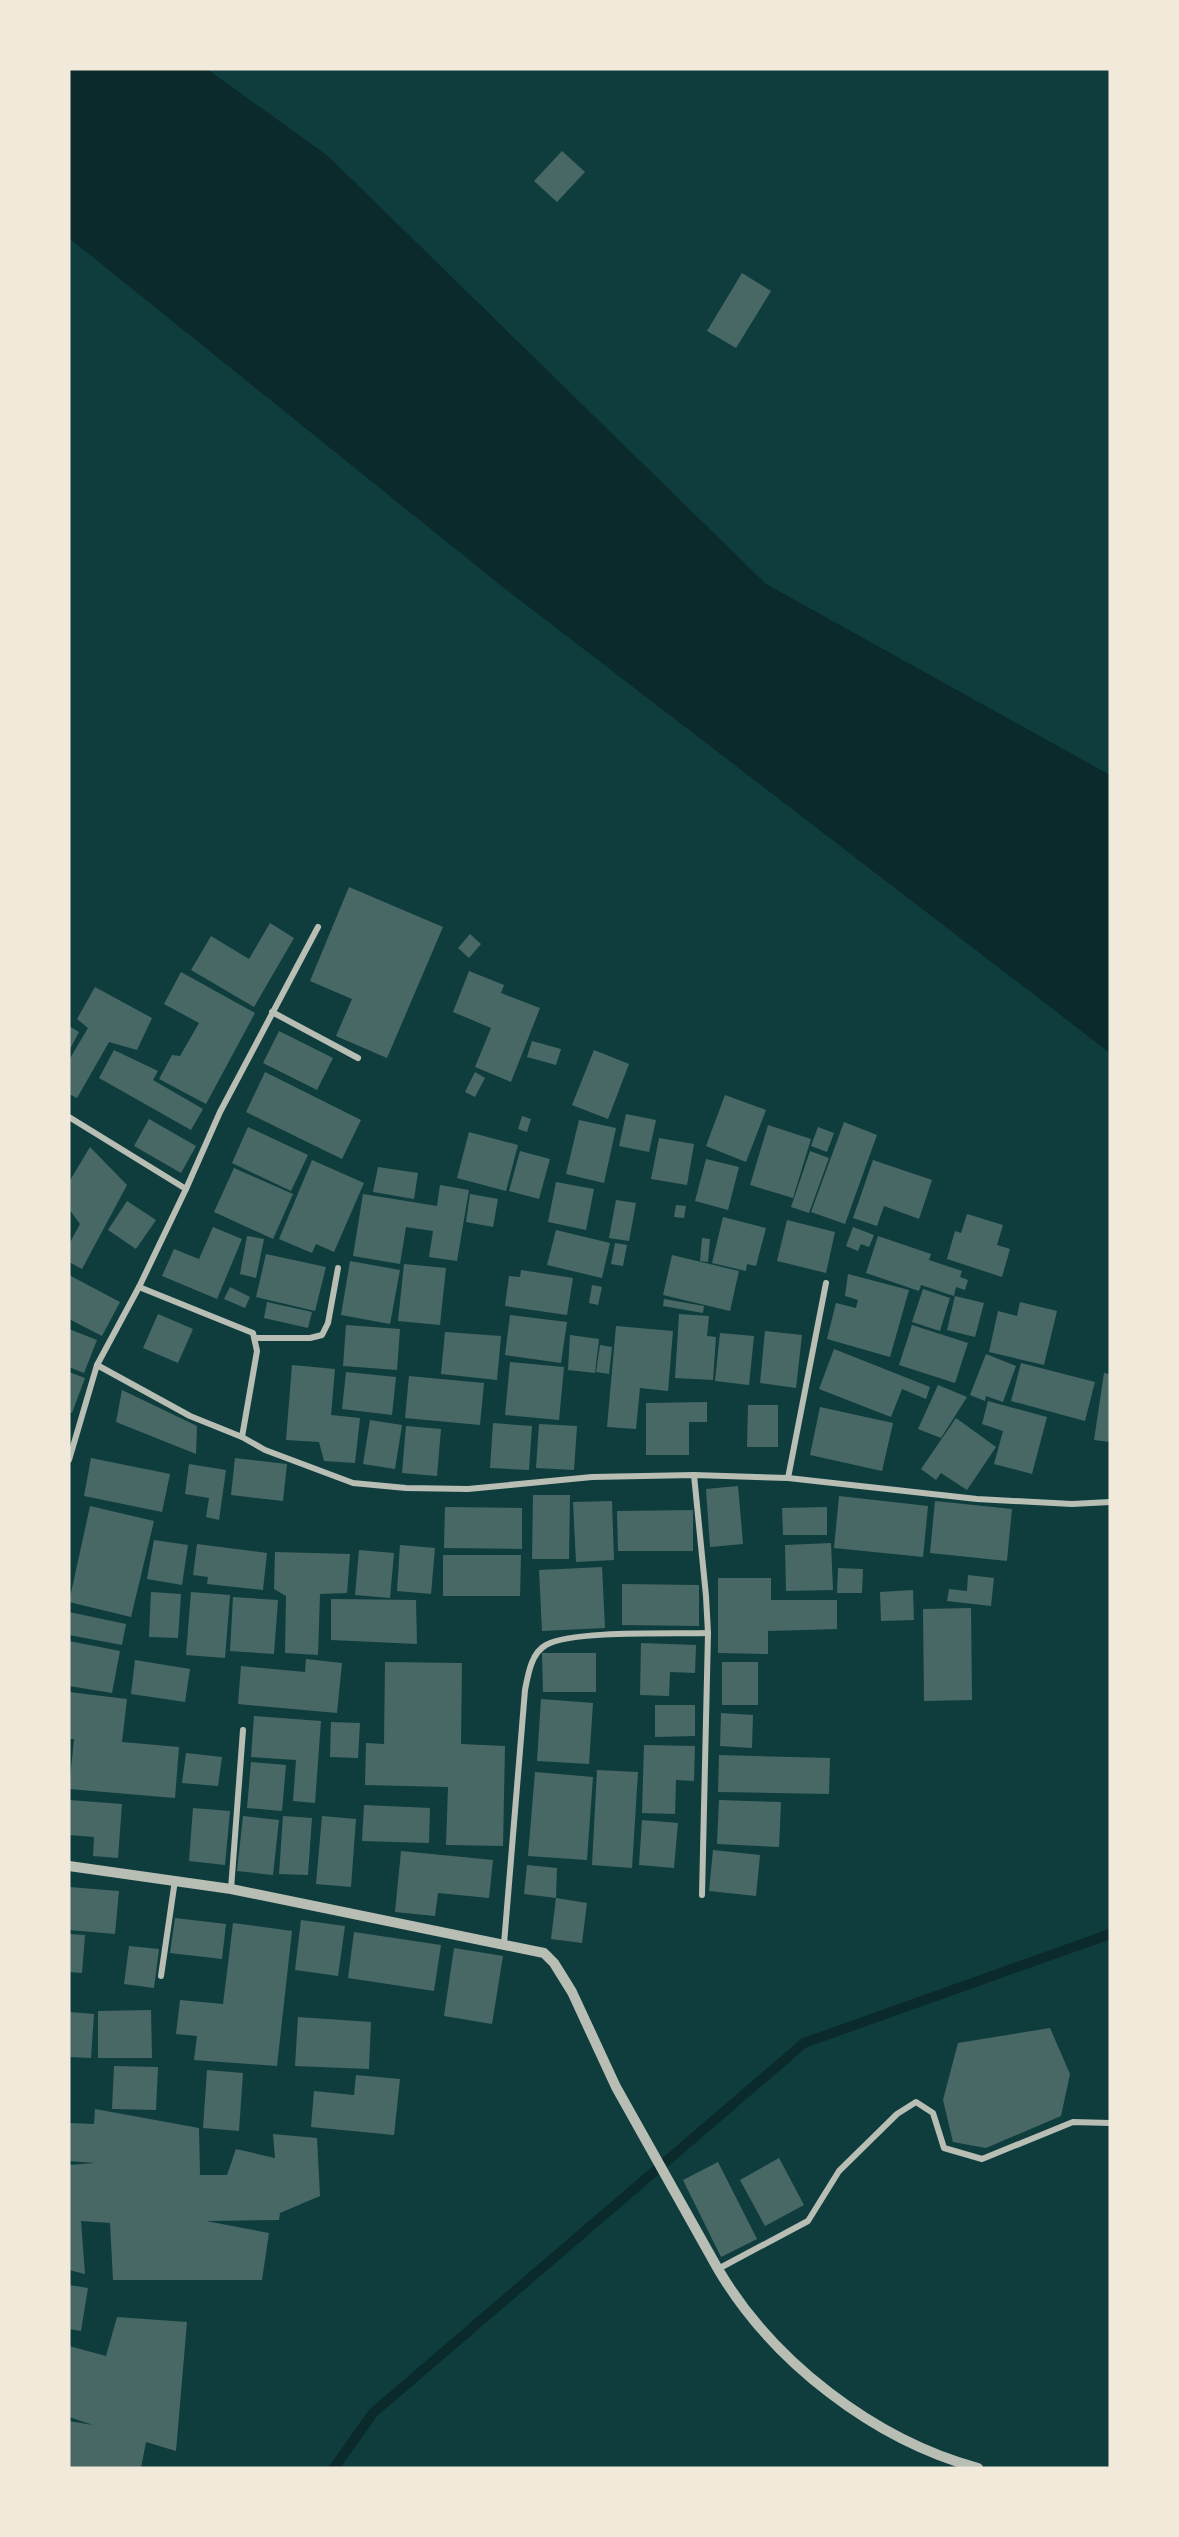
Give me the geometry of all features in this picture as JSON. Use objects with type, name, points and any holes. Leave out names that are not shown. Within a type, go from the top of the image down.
[{"type":"street","points":[[69,1461],[97,1365],[139,1287],[220,1112],[318,927]]},
{"type":"street","points":[[272,1012],[358,1058]]},
{"type":"street","points":[[69,1117],[186,1189]]},
{"type":"street","points":[[256,1338],[310,1338],[322,1335],[328,1323],[338,1268]]},
{"type":"street","points":[[788,1478],[826,1283]]},
{"type":"street","points":[[139,1287],[254,1333],[256,1357],[243,1437]]},
{"type":"street","points":[[97,1365],[190,1416],[243,1437],[265,1450],[353,1483],[468,1490],[592,1477],[694,1475],[788,1478],[977,1499],[1072,1504],[1110,1502]]},
{"type":"street","points":[[694,1475],[708,1633],[702,1895]]},
{"type":"street","points":[[504,1944],[525,1690],[531,1665],[538,1652],[545,1645],[556,1641],[592,1636],[708,1633]]},
{"type":"street","points":[[231,1889],[243,1730]]},
{"type":"street","points":[[69,1866],[231,1889],[544,1953],[554,1963],[582,2012],[616,2087],[718,2269],[735,2297],[756,2324],[820,2385],[891,2434],[944,2459],[978,2468]]},
{"type":"street","points":[[160,1976],[175,1880]]},
{"type":"street","points":[[718,2269],[808,2221],[839,2171],[897,2114],[916,2102],[933,2113],[944,2148],[982,2158],[1073,2122],[1110,2123]]},
{"type":"water","points":[[69,69],[207,69],[328,156],[766,584],[1110,775],[1110,1053],[504,588],[69,238]]},
{"type":"building","points":[[562,151],[585,172],[557,202],[534,181]]},
{"type":"building","points":[[742,273],[771,291],[736,348],[707,331]]},
{"type":"building","points":[[349,887],[443,927],[387,1058],[336,1036],[352,999],[310,981]]},
{"type":"building","points":[[270,923],[294,938],[254,1007],[191,970],[211,936],[249,959]]},
{"type":"building","points":[[470,934],[481,944],[469,958],[458,948]]},
{"type":"building","points":[[469,971],[504,985],[501,993],[540,1008],[511,1082],[475,1067],[491,1028],[453,1012]]},
{"type":"building","points":[[181,972],[255,1013],[206,1104],[159,1079],[172,1055],[180,1056],[199,1023],[164,1004]]},
{"type":"building","points":[[95,987],[152,1018],[137,1050],[109,1042],[77,1098],[69,1094],[69,1060],[88,1028],[77,1019]]},
{"type":"building","points":[[69,1026],[79,1032],[69,1051]]},
{"type":"building","points":[[279,1031],[333,1058],[317,1090],[263,1063]]},
{"type":"building","points":[[532,1041],[561,1049],[556,1065],[527,1057]]},
{"type":"building","points":[[114,1050],[158,1071],[153,1080],[203,1109],[191,1130],[99,1078]]},
{"type":"building","points":[[594,1050],[629,1064],[608,1119],[572,1105]]},
{"type":"building","points":[[265,1072],[361,1120],[342,1159],[246,1112]]},
{"type":"building","points":[[475,1072],[485,1078],[475,1097],[465,1092]]},
{"type":"building","points":[[725,1095],[766,1110],[746,1162],[706,1146]]},
{"type":"building","points":[[626,1114],[656,1120],[649,1152],[619,1146]]},
{"type":"building","points":[[522,1116],[531,1119],[527,1132],[518,1129]]},
{"type":"building","points":[[149,1119],[196,1146],[181,1173],[134,1146]]},
{"type":"building","points":[[579,1120],[616,1128],[604,1183],[566,1174]]},
{"type":"building","points":[[844,1122],[877,1135],[845,1224],[811,1212]]},
{"type":"building","points":[[768,1125],[811,1139],[793,1198],[750,1185]]},
{"type":"building","points":[[248,1127],[308,1155],[291,1191],[232,1163]]},
{"type":"building","points":[[818,1127],[834,1133],[827,1152],[811,1146]]},
{"type":"building","points":[[469,1132],[518,1145],[506,1191],[457,1178]]},
{"type":"building","points":[[659,1138],[694,1144],[687,1185],[651,1179]]},
{"type":"building","points":[[90,1147],[127,1185],[82,1269],[69,1262],[69,1244],[80,1224],[69,1209],[69,1182]]},
{"type":"building","points":[[520,1151],[550,1159],[539,1199],[509,1191]]},
{"type":"building","points":[[810,1151],[829,1158],[809,1213],[791,1207]]},
{"type":"building","points":[[706,1159],[739,1167],[728,1210],[695,1201]]},
{"type":"building","points":[[312,1160],[364,1183],[334,1252],[316,1244],[312,1253],[279,1239]]},
{"type":"building","points":[[873,1160],[932,1180],[919,1219],[884,1206],[877,1226],[853,1218]]},
{"type":"building","points":[[378,1167],[418,1173],[414,1199],[373,1192]]},
{"type":"building","points":[[234,1168],[293,1194],[273,1239],[214,1212]]},
{"type":"building","points":[[556,1182],[594,1189],[586,1230],[548,1222]]},
{"type":"building","points":[[440,1185],[469,1190],[457,1261],[429,1257],[433,1231],[406,1227],[400,1264],[353,1256],[363,1194],[437,1206]]},
{"type":"building","points":[[470,1194],[498,1199],[493,1227],[466,1222]]},
{"type":"building","points":[[616,1200],[636,1203],[629,1241],[609,1238]]},
{"type":"building","points":[[127,1201],[156,1220],[136,1249],[108,1230]]},
{"type":"building","points":[[676,1205],[686,1206],[684,1218],[674,1217]]},
{"type":"building","points":[[967,1214],[1003,1225],[997,1245],[1010,1249],[1002,1277],[947,1259],[955,1231],[961,1233]]},
{"type":"building","points":[[723,1217],[766,1228],[756,1266],[747,1264],[746,1271],[712,1263]]},
{"type":"building","points":[[787,1220],[835,1232],[826,1273],[777,1261]]},
{"type":"building","points":[[213,1227],[242,1239],[217,1299],[162,1276],[174,1249],[199,1259]]},
{"type":"building","points":[[853,1227],[874,1235],[869,1247],[861,1244],[858,1251],[846,1246]]},
{"type":"building","points":[[556,1230],[610,1243],[602,1278],[547,1265]]},
{"type":"building","points":[[247,1236],[264,1239],[256,1278],[240,1274]]},
{"type":"building","points":[[878,1236],[931,1254],[929,1260],[962,1271],[960,1277],[968,1280],[965,1290],[956,1287],[954,1296],[921,1285],[919,1291],[866,1273]]},
{"type":"building","points":[[702,1238],[710,1239],[708,1262],[700,1261]]},
{"type":"building","points":[[615,1243],[627,1245],[623,1266],[611,1264]]},
{"type":"building","points":[[266,1254],[326,1267],[315,1311],[256,1297]]},
{"type":"building","points":[[672,1255],[739,1271],[730,1311],[663,1295]]},
{"type":"building","points":[[350,1261],[400,1270],[390,1324],[341,1315]]},
{"type":"building","points":[[404,1264],[446,1268],[440,1325],[398,1321]]},
{"type":"building","points":[[521,1270],[573,1278],[567,1315],[505,1306],[509,1276],[520,1277]]},
{"type":"building","points":[[848,1274],[909,1290],[890,1357],[827,1339],[836,1303],[856,1308],[858,1300],[845,1296]]},
{"type":"building","points":[[69,1275],[120,1302],[102,1336],[69,1319]]},
{"type":"building","points":[[592,1285],[602,1287],[598,1305],[589,1303]]},
{"type":"building","points":[[230,1287],[250,1297],[245,1308],[224,1299]]},
{"type":"building","points":[[923,1289],[950,1298],[940,1331],[912,1322]]},
{"type":"building","points":[[955,1296],[984,1303],[975,1337],[947,1330]]},
{"type":"building","points":[[664,1299],[704,1306],[703,1313],[663,1306]]},
{"type":"building","points":[[267,1302],[312,1312],[308,1328],[264,1318]]},
{"type":"building","points":[[1020,1302],[1057,1311],[1044,1365],[989,1352],[998,1311],[1017,1316]]},
{"type":"building","points":[[158,1314],[193,1329],[178,1363],[143,1348]]},
{"type":"building","points":[[679,1314],[709,1316],[707,1336],[716,1337],[713,1380],[675,1378]]},
{"type":"building","points":[[510,1315],[567,1322],[561,1363],[505,1355]]},
{"type":"building","points":[[346,1325],[400,1329],[397,1370],[343,1366]]},
{"type":"building","points":[[912,1325],[968,1343],[955,1383],[899,1365]]},
{"type":"building","points":[[616,1326],[673,1331],[668,1391],[640,1388],[636,1429],[607,1427]]},
{"type":"building","points":[[69,1329],[97,1340],[84,1373],[69,1367]]},
{"type":"building","points":[[765,1331],[802,1335],[796,1388],[760,1383]]},
{"type":"building","points":[[445,1332],[501,1336],[497,1380],[441,1374]]},
{"type":"building","points":[[720,1333],[754,1336],[749,1385],[715,1381]]},
{"type":"building","points":[[570,1335],[599,1339],[595,1373],[568,1370]]},
{"type":"building","points":[[600,1345],[612,1347],[609,1374],[596,1372]]},
{"type":"building","points":[[834,1349],[930,1387],[926,1399],[902,1389],[891,1417],[819,1389]]},
{"type":"building","points":[[986,1354],[1016,1366],[1003,1402],[986,1396],[985,1401],[970,1395]]},
{"type":"building","points":[[510,1362],[564,1367],[559,1420],[505,1415]]},
{"type":"building","points":[[1021,1363],[1095,1382],[1085,1421],[1011,1401]]},
{"type":"building","points":[[292,1365],[335,1369],[331,1415],[360,1418],[355,1463],[324,1461],[319,1442],[286,1440]]},
{"type":"building","points":[[69,1372],[85,1378],[72,1413],[69,1412]]},
{"type":"building","points":[[346,1372],[396,1377],[392,1415],[342,1409]]},
{"type":"building","points":[[1104,1373],[1110,1374],[1110,1442],[1094,1440]]},
{"type":"building","points":[[409,1376],[484,1383],[480,1425],[405,1418]]},
{"type":"building","points":[[938,1385],[967,1397],[941,1438],[918,1429]]},
{"type":"building","points":[[122,1390],[197,1426],[196,1454],[116,1422]]},
{"type":"building","points":[[988,1401],[1047,1417],[1032,1474],[994,1464],[1003,1431],[982,1424]]},
{"type":"building","points":[[707,1402],[707,1422],[689,1422],[689,1455],[646,1455],[646,1403]]},
{"type":"building","points":[[748,1405],[778,1405],[778,1447],[747,1447]]},
{"type":"building","points":[[820,1407],[893,1423],[882,1471],[810,1455]]},
{"type":"building","points":[[956,1418],[996,1447],[967,1490],[941,1473],[936,1480],[921,1469]]},
{"type":"building","points":[[370,1420],[402,1425],[395,1469],[363,1464]]},
{"type":"building","points":[[493,1423],[532,1426],[529,1470],[490,1468]]},
{"type":"building","points":[[539,1424],[577,1426],[574,1470],[536,1468]]},
{"type":"building","points":[[406,1426],[441,1429],[437,1476],[402,1473]]},
{"type":"building","points":[[91,1458],[170,1474],[162,1512],[84,1496]]},
{"type":"building","points":[[235,1458],[287,1464],[283,1501],[231,1495]]},
{"type":"building","points":[[189,1464],[226,1470],[219,1520],[206,1517],[209,1498],[185,1494]]},
{"type":"building","points":[[738,1486],[743,1544],[710,1547],[706,1489]]},
{"type":"building","points":[[533,1495],[570,1495],[569,1559],[532,1559]]},
{"type":"building","points":[[839,1496],[928,1506],[923,1557],[834,1548]]},
{"type":"building","points":[[612,1501],[614,1560],[576,1562],[573,1502]]},
{"type":"building","points":[[935,1501],[1012,1509],[1007,1561],[930,1553]]},
{"type":"building","points":[[90,1506],[154,1521],[131,1617],[69,1602]]},
{"type":"building","points":[[445,1507],[522,1508],[522,1549],[444,1548]]},
{"type":"building","points":[[827,1507],[827,1535],[783,1535],[782,1508]]},
{"type":"building","points":[[693,1510],[693,1551],[618,1551],[617,1511]]},
{"type":"building","points":[[154,1540],[188,1545],[182,1585],[147,1579]]},
{"type":"building","points":[[831,1543],[833,1590],[786,1591],[785,1545]]},
{"type":"building","points":[[197,1544],[267,1553],[263,1590],[207,1584],[208,1577],[193,1575]]},
{"type":"building","points":[[400,1545],[435,1548],[431,1594],[397,1591]]},
{"type":"building","points":[[359,1550],[394,1553],[390,1598],[355,1595]]},
{"type":"building","points":[[275,1552],[350,1554],[347,1593],[320,1594],[318,1655],[285,1653],[286,1596],[274,1589]]},
{"type":"building","points":[[443,1555],[521,1555],[520,1596],[443,1596]]},
{"type":"building","points":[[602,1567],[605,1628],[542,1631],[539,1570]]},
{"type":"building","points":[[838,1568],[863,1569],[862,1593],[837,1593]]},
{"type":"building","points":[[968,1575],[994,1578],[991,1606],[947,1601],[949,1589],[967,1591]]},
{"type":"building","points":[[718,1578],[771,1578],[771,1600],[837,1600],[837,1629],[768,1631],[768,1654],[718,1653]]},
{"type":"building","points":[[622,1584],[699,1585],[699,1626],[622,1625]]},
{"type":"building","points":[[913,1590],[914,1620],[881,1621],[880,1592]]},
{"type":"building","points":[[151,1592],[181,1594],[178,1638],[149,1637]]},
{"type":"building","points":[[191,1592],[230,1595],[225,1658],[186,1655]]},
{"type":"building","points":[[233,1597],[278,1600],[274,1654],[230,1651]]},
{"type":"building","points":[[331,1599],[416,1600],[417,1644],[331,1640]]},
{"type":"building","points":[[971,1608],[972,1700],[924,1701],[923,1609]]},
{"type":"building","points":[[69,1612],[126,1624],[122,1645],[69,1635]]},
{"type":"building","points":[[69,1641],[120,1651],[112,1693],[69,1686]]},
{"type":"building","points":[[641,1643],[696,1645],[695,1673],[670,1672],[669,1696],[640,1695]]},
{"type":"building","points":[[542,1653],[596,1653],[596,1692],[543,1692]]},
{"type":"building","points":[[306,1659],[342,1663],[337,1713],[238,1704],[241,1666],[305,1672]]},
{"type":"building","points":[[135,1660],[190,1669],[185,1702],[131,1694]]},
{"type":"building","points":[[385,1662],[462,1663],[461,1744],[505,1746],[503,1846],[446,1845],[448,1787],[365,1785],[366,1743],[384,1744]]},
{"type":"building","points":[[722,1662],[758,1662],[758,1705],[722,1705]]},
{"type":"building","points":[[69,1692],[127,1699],[122,1742],[179,1747],[175,1798],[69,1789],[74,1739],[69,1739]]},
{"type":"building","points":[[541,1699],[593,1703],[589,1764],[537,1761]]},
{"type":"building","points":[[655,1705],[695,1705],[695,1736],[655,1737]]},
{"type":"building","points":[[721,1713],[753,1715],[752,1748],[720,1746]]},
{"type":"building","points":[[254,1716],[321,1721],[315,1803],[293,1801],[296,1760],[251,1757]]},
{"type":"building","points":[[331,1722],[360,1723],[358,1758],[330,1757]]},
{"type":"building","points":[[644,1745],[695,1746],[694,1781],[676,1780],[675,1814],[642,1813]]},
{"type":"building","points":[[186,1753],[222,1757],[218,1786],[182,1783]]},
{"type":"building","points":[[719,1755],[830,1758],[829,1794],[718,1792]]},
{"type":"building","points":[[251,1762],[286,1765],[282,1811],[247,1808]]},
{"type":"building","points":[[597,1770],[638,1772],[632,1868],[592,1865]]},
{"type":"building","points":[[535,1772],[593,1777],[587,1860],[528,1856]]},
{"type":"building","points":[[69,1800],[122,1804],[118,1858],[93,1856],[94,1837],[69,1835]]},
{"type":"building","points":[[719,1800],[781,1802],[779,1847],[717,1844]]},
{"type":"building","points":[[364,1805],[430,1808],[429,1843],[362,1841]]},
{"type":"building","points":[[193,1808],[230,1811],[225,1865],[189,1861]]},
{"type":"building","points":[[243,1816],[279,1820],[273,1875],[237,1871]]},
{"type":"building","points":[[283,1816],[312,1818],[308,1875],[279,1874]]},
{"type":"building","points":[[322,1816],[356,1819],[351,1887],[316,1884]]},
{"type":"building","points":[[642,1820],[678,1823],[674,1868],[639,1865]]},
{"type":"building","points":[[713,1850],[760,1855],[756,1896],[709,1891]]},
{"type":"building","points":[[401,1851],[493,1860],[489,1898],[438,1893],[435,1916],[395,1912]]},
{"type":"building","points":[[527,1865],[557,1868],[556,1898],[524,1894]]},
{"type":"building","points":[[69,1887],[119,1891],[115,1934],[69,1930]]},
{"type":"building","points":[[556,1898],[587,1903],[582,1943],[551,1939]]},
{"type":"building","points":[[175,1918],[226,1924],[222,1959],[170,1953]]},
{"type":"building","points":[[301,1920],[345,1926],[338,1976],[295,1970]]},
{"type":"building","points":[[233,1923],[292,1931],[277,2066],[194,2060],[197,2036],[176,2034],[180,2000],[223,2004]]},
{"type":"building","points":[[354,1932],[441,1945],[434,1991],[348,1978]]},
{"type":"building","points":[[69,1934],[85,1935],[82,1973],[69,1972]]},
{"type":"building","points":[[129,1946],[159,1949],[154,1988],[124,1984]]},
{"type":"building","points":[[454,1948],[503,1956],[492,2024],[444,2016]]},
{"type":"building","points":[[151,2010],[152,2058],[98,2058],[98,2011]]},
{"type":"building","points":[[69,2012],[94,2014],[91,2058],[69,2057]]},
{"type":"building","points":[[298,2017],[371,2022],[369,2069],[295,2066]]},
{"type":"building","points":[[1050,2028],[1070,2074],[1061,2116],[986,2148],[953,2142],[943,2100],[958,2043]]},
{"type":"building","points":[[114,2066],[158,2067],[156,2110],[112,2109]]},
{"type":"building","points":[[207,2070],[243,2073],[239,2131],[203,2128]]},
{"type":"building","points":[[356,2075],[400,2079],[394,2135],[311,2127],[314,2091],[354,2095]]},
{"type":"building","points":[[95,2109],[199,2128],[200,2175],[227,2175],[236,2149],[275,2158],[273,2134],[317,2138],[320,2196],[280,2213],[279,2220],[206,2221],[269,2233],[262,2280],[113,2280],[110,2223],[81,2221],[85,2274],[69,2270],[69,2165],[95,2163],[69,2161],[69,2123],[94,2124]]},
{"type":"building","points":[[779,2158],[804,2205],[765,2226],[740,2180]]},
{"type":"building","points":[[718,2162],[757,2239],[721,2257],[683,2180]]},
{"type":"building","points":[[69,2285],[88,2288],[81,2331],[69,2329]]},
{"type":"building","points":[[117,2317],[187,2322],[176,2451],[146,2442],[141,2468],[69,2468],[69,2421],[93,2425],[69,2417],[69,2346],[106,2356]]},
{"type":"waterway","points":[[334,2468],[373,2413],[804,2043],[1110,1934]]}]
